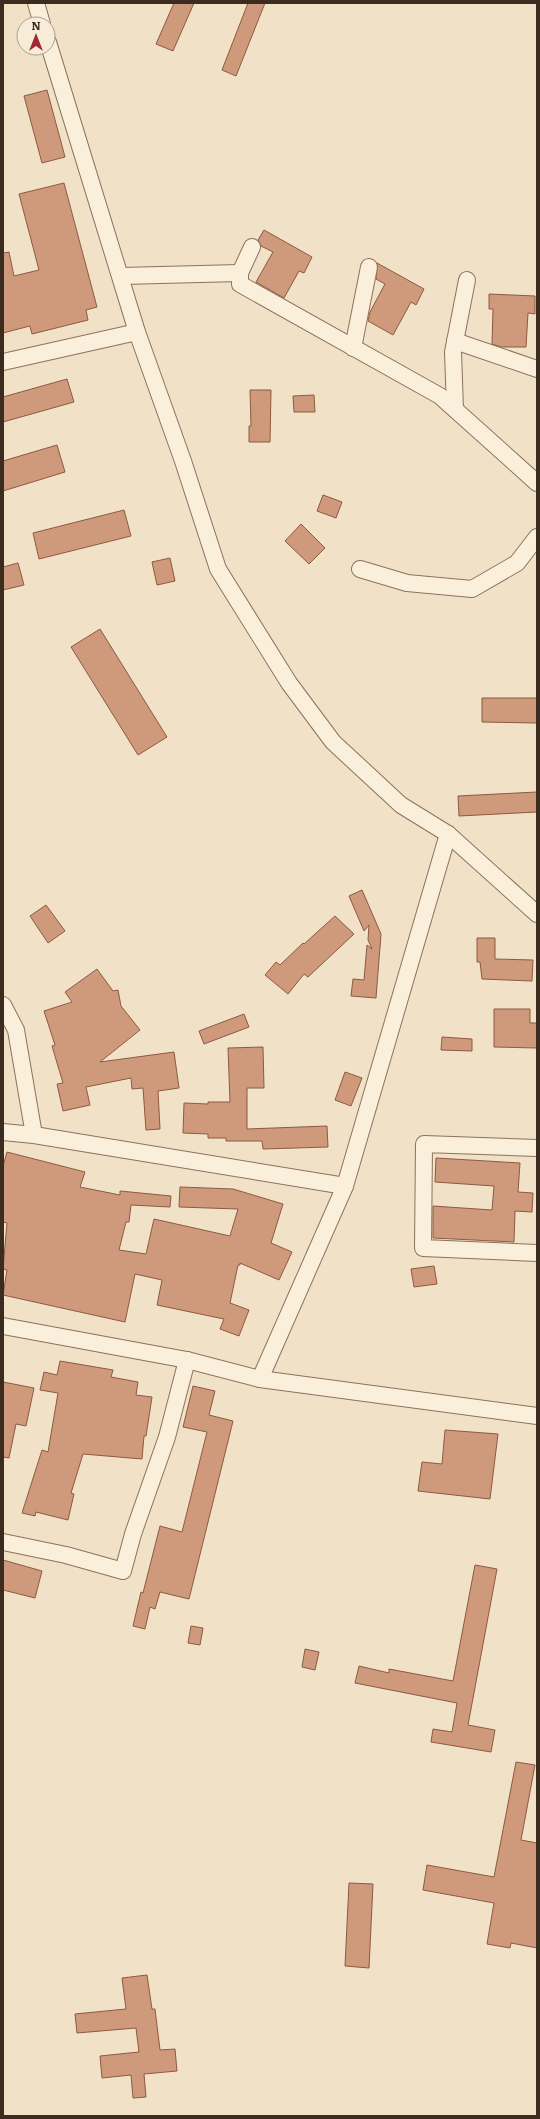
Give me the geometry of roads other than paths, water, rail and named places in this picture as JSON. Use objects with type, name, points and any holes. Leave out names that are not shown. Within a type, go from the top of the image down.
[{"type":"street","points":[[36,3],[40,16]]},
{"type":"street","points":[[52,56],[138,332],[183,460],[218,569],[289,683],[333,742],[401,805],[448,834],[486,866],[537,914]]},
{"type":"street","points":[[252,246],[240,273],[240,284],[440,396],[537,483]]},
{"type":"street","points":[[353,348],[369,267]]},
{"type":"street","points":[[121,276],[240,273]]},
{"type":"street","points":[[455,409],[453,352],[467,280]]},
{"type":"street","points":[[3,362],[138,332]]},
{"type":"street","points":[[455,341],[537,369]]},
{"type":"street","points":[[360,569],[407,583],[472,589],[517,563],[537,537]]},
{"type":"street","points":[[260,1379],[345,1186],[448,834]]},
{"type":"street","points":[[3,1006],[16,1030],[34,1135]]},
{"type":"street","points":[[3,1132],[34,1135],[345,1186]]},
{"type":"street","points":[[537,1148],[424,1144],[423,1240],[423,1248],[537,1253]]},
{"type":"street","points":[[3,1326],[187,1360],[260,1379],[537,1416]]},
{"type":"street","points":[[3,1542],[66,1555],[123,1571],[133,1534],[167,1437],[187,1360]]}]
